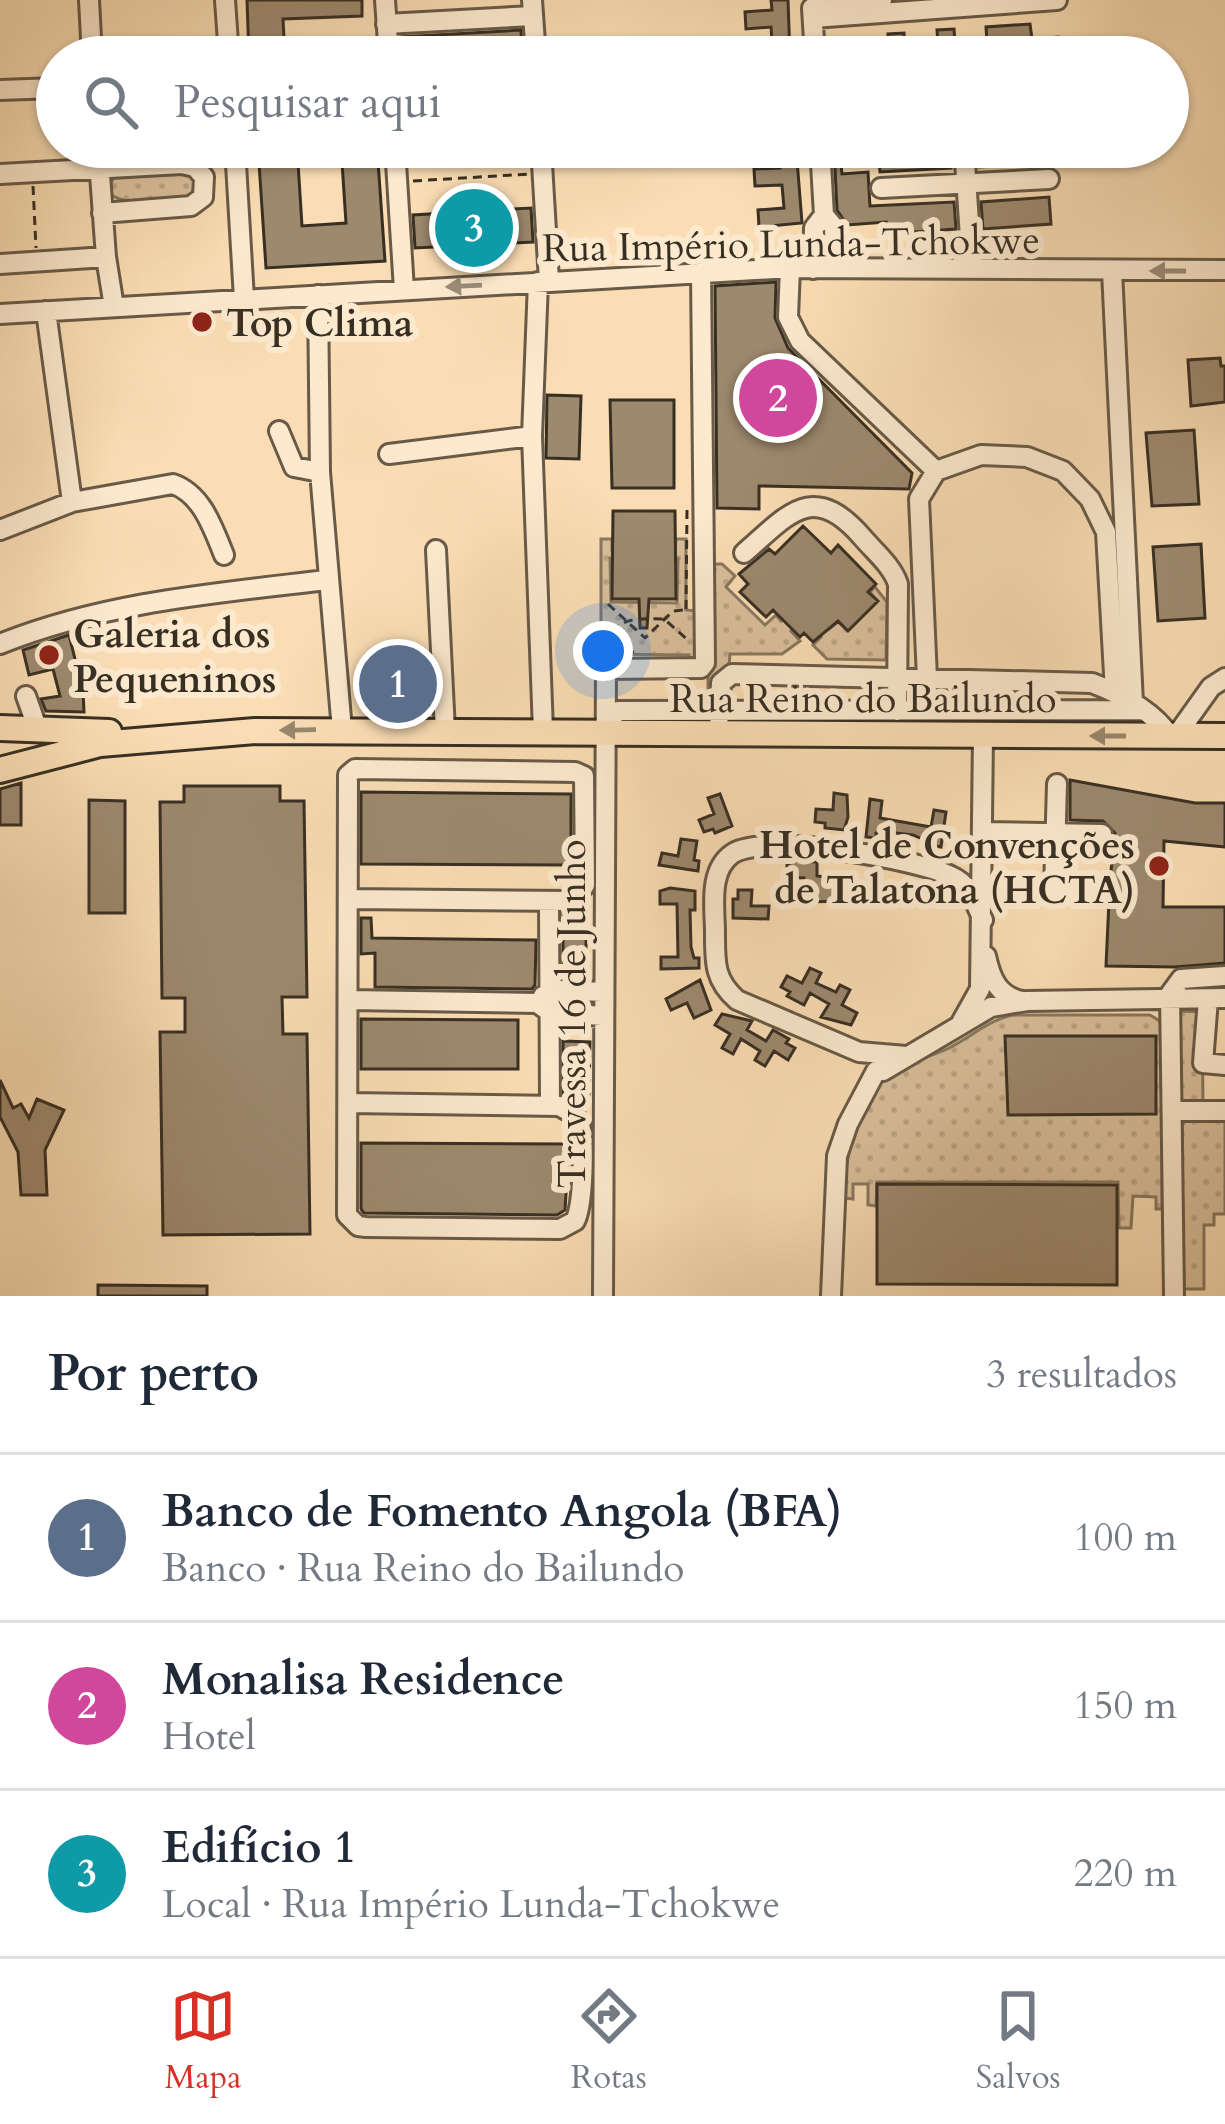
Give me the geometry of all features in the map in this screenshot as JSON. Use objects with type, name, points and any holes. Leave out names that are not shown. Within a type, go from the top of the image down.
[{"type":"main road","name":"Rua Reino do Bailundo","points":[[0,770],[100,743],[255,731],[603,730],[716,735],[908,719],[982,735],[1225,736]]},
{"type":"main road","points":[[0,728],[255,731]]},
{"type":"street","points":[[89,0],[91,36]]},
{"type":"street","points":[[225,0],[228,36]]},
{"type":"street","points":[[385,0],[387,36]]},
{"type":"street","points":[[812,8],[882,0]]},
{"type":"street","points":[[812,8],[1057,0]]},
{"type":"street","points":[[386,24],[533,8]]},
{"type":"street","points":[[0,91],[36,89]]},
{"type":"street","points":[[0,173],[117,168]]},
{"type":"street","points":[[102,213],[191,206],[203,197],[206,183],[195,168]]},
{"type":"street","points":[[236,168],[244,299]]},
{"type":"street","points":[[396,168],[404,290]]},
{"type":"street","points":[[541,168],[543,282],[532,436],[543,731]]},
{"type":"street","points":[[821,168],[824,215],[834,227],[835,268]]},
{"type":"street","points":[[965,168],[972,268]]},
{"type":"street","points":[[99,169],[114,307]]},
{"type":"street","points":[[880,188],[1049,179]]},
{"type":"street","points":[[813,268],[815,225],[824,215]]},
{"type":"street","points":[[0,264],[106,257]]},
{"type":"street","points":[[790,268],[788,317],[800,341],[936,471]]},
{"type":"street","name":"Rua Império Lunda-Tchokwe","points":[[0,314],[790,268],[1225,270]]},
{"type":"street","points":[[1112,271],[1138,706]]},
{"type":"street","name":"Travessa 16 de Junho","points":[[603,1296],[606,669],[701,668],[705,663],[700,272]]},
{"type":"street","points":[[318,295],[320,472],[342,730]]},
{"type":"street","points":[[46,311],[72,502]]},
{"type":"street","points":[[279,431],[294,466],[320,472]]},
{"type":"street","points":[[389,454],[532,436]]},
{"type":"street","points":[[927,678],[919,499],[936,471],[981,455],[1027,457],[1063,471],[1090,499],[1106,532],[1115,692]]},
{"type":"street","points":[[0,530],[72,502],[178,485],[207,512],[224,555]]},
{"type":"street","points":[[744,553],[798,507],[819,506],[842,517],[895,574],[896,677],[908,719]]},
{"type":"street","points":[[436,550],[445,731]]},
{"type":"street","points":[[0,644],[72,620],[162,600],[327,580]]},
{"type":"street","points":[[716,735],[722,683],[732,674],[1092,683],[1138,706],[1173,736],[1211,686],[1225,678]]},
{"type":"street","points":[[26,696],[38,730]]},
{"type":"street","points":[[603,730],[617,711],[720,709],[908,719],[1138,706]]},
{"type":"street","points":[[982,735],[982,948],[990,995]]},
{"type":"street","points":[[347,1103],[550,1103],[572,1113],[580,1126],[579,1216],[560,1229],[358,1226],[347,1215],[347,1103],[349,898],[348,775],[352,770],[575,772],[586,780],[585,885],[572,902],[349,898]]},
{"type":"street","points":[[1054,890],[1057,784]]},
{"type":"street","points":[[982,832],[1102,834]]},
{"type":"street","points":[[983,920],[970,892],[949,874],[846,851],[758,845],[732,854],[719,869],[715,970],[724,990],[737,1000],[875,1062],[906,1056],[955,1028],[990,995]]},
{"type":"street","points":[[982,891],[1101,890]]},
{"type":"street","points":[[549,903],[545,1002],[550,1103]]},
{"type":"street","points":[[1174,1296],[1170,999],[1181,979],[1225,976]]},
{"type":"street","points":[[348,1000],[545,1002],[602,992]]},
{"type":"street","points":[[990,995],[1027,1001],[1216,999],[1203,1064],[1225,1065]]},
{"type":"street","points":[[545,1002],[602,1016]]},
{"type":"street","points":[[831,1296],[837,1156],[875,1062]]},
{"type":"street","points":[[1172,1111],[1225,1111]]},
{"type":"path","points":[[32,172],[37,262]]},
{"type":"path","points":[[417,181],[526,175]]},
{"type":"path","points":[[686,497],[686,610],[695,619]]},
{"type":"path","points":[[608,604],[645,638],[674,611],[686,610]]},
{"type":"path","points":[[650,653],[608,649],[610,633],[626,620],[664,619],[694,645],[694,632]]},
{"type":"shaded area","points":[[193,173],[198,190],[179,199],[129,201],[110,194],[108,188],[114,177]]},
{"type":"shaded area","points":[[601,539],[612,539],[612,550],[622,550],[622,558],[610,558],[611,602],[677,603],[678,559],[664,558],[675,549],[676,539],[686,539],[686,610],[697,611],[694,660],[690,662],[689,655],[601,654]]},
{"type":"shaded area","points":[[708,564],[722,564],[735,576],[726,587],[765,625],[776,615],[781,621],[787,617],[800,641],[782,654],[730,654],[729,665],[715,675],[712,694],[708,692]]},
{"type":"shaded area","points":[[875,587],[887,602],[886,660],[827,659],[813,645],[821,637],[811,627],[819,619],[829,629],[838,622],[847,630],[877,601],[870,592]]},
{"type":"shaded area","points":[[1178,1011],[1210,1012],[1202,1016],[1203,1103],[1178,1105]]},
{"type":"shaded area","points":[[1013,1015],[1150,1015],[1163,1023],[1162,1209],[1156,1209],[1156,1197],[1133,1196],[1131,1228],[1119,1228],[1118,1182],[877,1182],[876,1206],[868,1205],[868,1184],[853,1184],[853,1199],[844,1198],[854,1133],[867,1102],[887,1077]]},
{"type":"shaded area","points":[[1186,1121],[1225,1121],[1225,1214],[1214,1214],[1214,1225],[1204,1225],[1204,1289],[1183,1289],[1182,1125]]},
{"type":"building","points":[[247,0],[362,0],[362,16],[283,19],[284,36],[248,36]]},
{"type":"building","points":[[771,0],[788,0],[789,36],[772,36],[771,27],[746,29],[745,12],[772,10]]},
{"type":"building","points":[[1030,24],[1032,36],[987,36],[986,27]]},
{"type":"building","points":[[954,29],[954,36],[937,36],[937,30]]},
{"type":"building","points":[[521,30],[521,36],[418,36]]},
{"type":"building","points":[[259,168],[298,168],[302,226],[346,223],[342,168],[378,168],[385,261],[266,268]]},
{"type":"building","points":[[798,168],[802,223],[759,227],[758,210],[784,208],[782,185],[755,186],[754,169]]},
{"type":"building","points":[[835,168],[841,168],[842,174],[868,172],[870,206],[954,202],[956,229],[886,234],[886,222],[847,225],[837,210]]},
{"type":"building","points":[[880,168],[951,168],[880,172]]},
{"type":"building","points":[[1049,197],[1051,224],[983,229],[981,202]]},
{"type":"building","points":[[531,208],[533,242],[415,248],[413,215]]},
{"type":"building","points":[[776,282],[775,318],[788,348],[912,473],[909,489],[759,486],[759,509],[717,508],[715,286]]},
{"type":"building","points":[[1220,358],[1225,366],[1225,402],[1191,406],[1188,360]]},
{"type":"building","points":[[547,395],[581,396],[579,459],[546,458]]},
{"type":"building","points":[[610,400],[674,400],[674,488],[612,488]]},
{"type":"building","points":[[1194,430],[1199,504],[1152,506],[1146,433]]},
{"type":"building","points":[[613,511],[675,511],[676,599],[649,599],[647,628],[640,628],[639,599],[612,599]]},
{"type":"building","points":[[803,526],[831,553],[838,545],[876,584],[868,592],[878,601],[848,631],[838,621],[813,642],[804,633],[800,637],[773,610],[766,617],[740,592],[748,584],[739,574],[769,549],[775,554]]},
{"type":"building","points":[[1201,544],[1205,618],[1158,621],[1153,547]]},
{"type":"building","name":"Galeria dos Pequeninos","points":[[69,635],[84,712],[46,711],[41,699],[60,696],[53,669],[29,675],[23,650]]},
{"type":"building","points":[[1070,780],[1195,803],[1225,803],[1225,847],[1164,841],[1163,907],[1225,907],[1225,963],[1106,966],[1115,833],[1103,821],[1070,820]]},
{"type":"building","points":[[21,783],[21,825],[0,825],[0,789]]},
{"type":"building","points":[[184,786],[280,786],[280,801],[304,801],[307,997],[282,997],[283,1034],[307,1034],[310,1234],[163,1235],[160,1032],[185,1032],[185,998],[162,998],[160,802],[184,802]]},
{"type":"building","points":[[361,792],[571,794],[571,865],[361,864]]},
{"type":"building","points":[[834,793],[847,795],[844,830],[815,822],[816,809],[833,810]]},
{"type":"building","points":[[720,794],[732,826],[704,832],[699,820],[714,814],[708,798]]},
{"type":"building","points":[[870,799],[882,801],[880,818],[931,827],[934,810],[946,812],[941,847],[922,844],[913,835],[887,832],[866,837]]},
{"type":"building","points":[[89,800],[125,801],[125,913],[89,913]]},
{"type":"building","points":[[681,839],[697,841],[694,860],[699,861],[698,871],[659,865],[662,853],[678,856]]},
{"type":"building","points":[[817,862],[817,876],[843,879],[847,901],[806,902],[804,878],[787,877],[787,864]]},
{"type":"building","points":[[738,890],[752,890],[751,906],[769,906],[768,919],[733,918]]},
{"type":"building","points":[[660,891],[695,891],[695,910],[690,910],[691,947],[699,968],[661,969],[661,957],[678,957],[677,904],[660,904]]},
{"type":"building","points":[[587,913],[585,978],[563,973],[563,914]]},
{"type":"building","points":[[361,918],[371,918],[372,938],[536,940],[535,985],[532,989],[375,987],[375,953],[361,954]]},
{"type":"building","points":[[810,968],[821,973],[816,983],[836,992],[840,985],[850,990],[842,1005],[857,1013],[851,1025],[821,1017],[829,1004],[810,993],[804,1005],[787,996],[790,992],[781,987],[787,976],[802,983]]},
{"type":"building","points":[[700,980],[711,1010],[694,1018],[687,1003],[671,1010],[666,999]]},
{"type":"building","points":[[722,1014],[752,1021],[747,1030],[766,1041],[773,1030],[795,1048],[788,1060],[774,1051],[765,1066],[755,1060],[760,1051],[741,1039],[733,1054],[722,1048],[730,1034],[715,1025]]},
{"type":"building","points":[[361,1019],[518,1020],[518,1069],[361,1069]]},
{"type":"building","points":[[1005,1036],[1156,1036],[1156,1114],[1008,1115]]},
{"type":"building","points":[[563,1041],[590,1042],[589,1094],[563,1093]]},
{"type":"building","points":[[0,1080],[13,1108],[21,1104],[29,1118],[37,1099],[64,1110],[45,1150],[47,1195],[21,1195],[18,1152],[0,1117]]},
{"type":"building","points":[[361,1143],[569,1144],[565,1210],[557,1215],[364,1213]]},
{"type":"building","points":[[877,1184],[1117,1185],[1117,1285],[877,1284]]},
{"type":"building","points":[[98,1285],[207,1286],[207,1296],[98,1296]]},
{"type":"place","name":"Edifício 1","points":[[474,228]]},
{"type":"place","name":"Top Clima","points":[[202,322]]},
{"type":"place","name":"Monalisa Residence","points":[[778,398]]},
{"type":"place","name":"Galeria dos Pequeninos","points":[[49,655]]},
{"type":"place","name":"Banco de Fomento Angola (BFA)","points":[[398,684]]},
{"type":"place","name":"Hotel de Convenções de Talatona (HCTA)","points":[[1159,866]]}]
